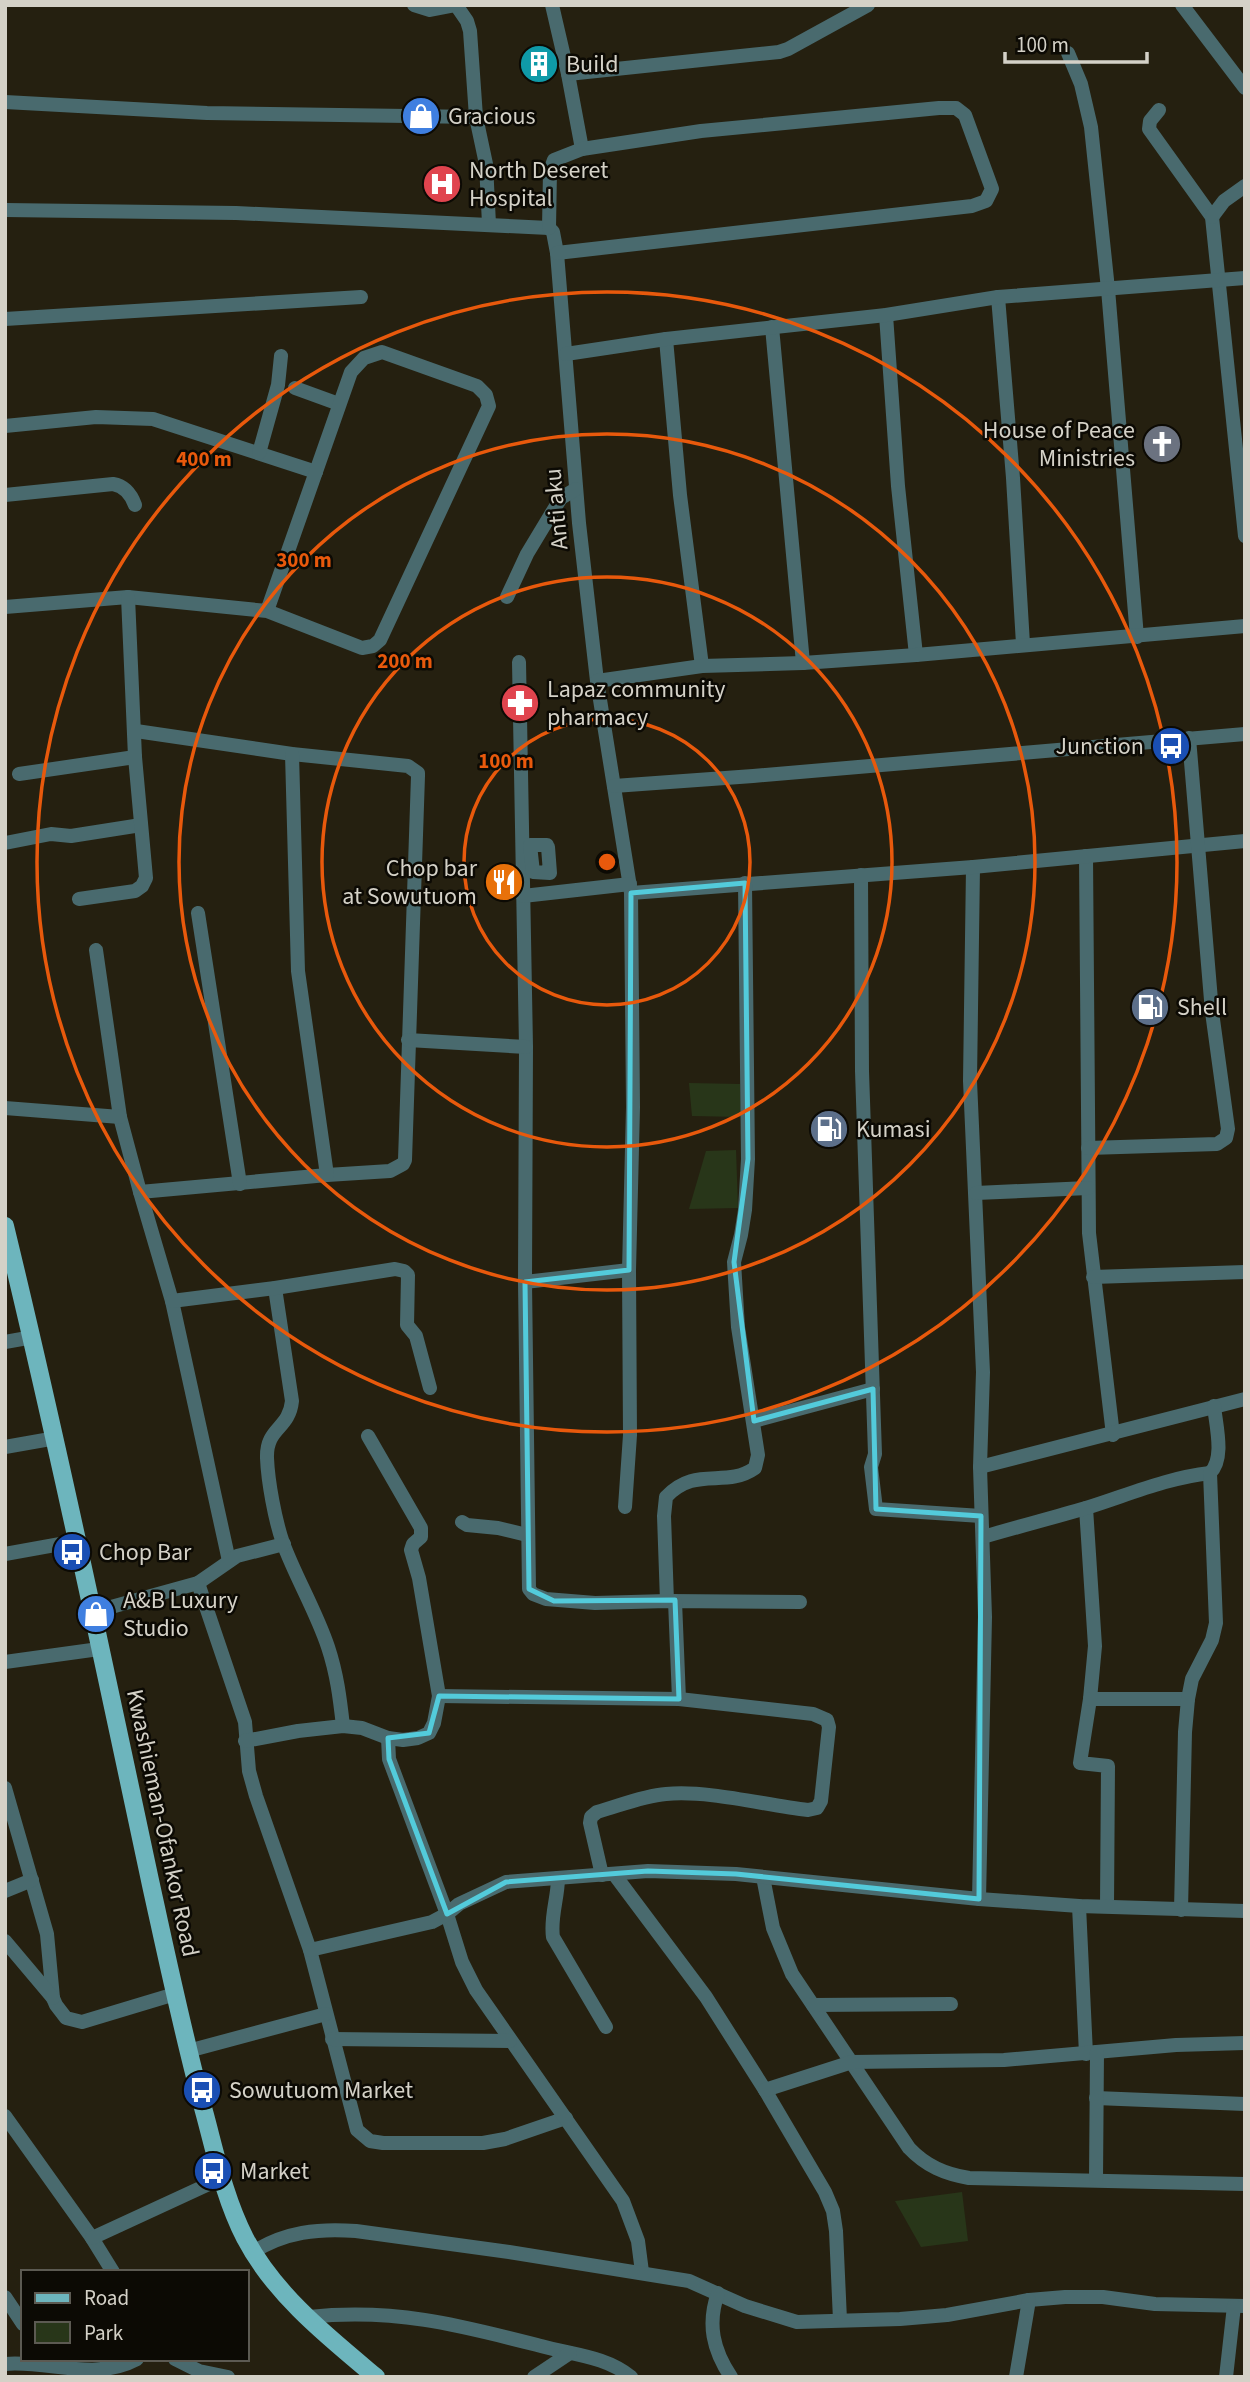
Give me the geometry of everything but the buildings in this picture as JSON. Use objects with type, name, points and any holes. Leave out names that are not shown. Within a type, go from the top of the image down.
[{"type":"main road","name":"Kwashieman-Ofankor Road","points":[[5,1226],[9,1257],[33,1337],[56,1438],[175,1994],[222,2178],[234,2214],[253,2252],[285,2293],[309,2318],[376,2377]]},
{"type":"street","points":[[414,5],[430,10],[456,5],[467,21],[477,117],[486,164],[489,224]]},
{"type":"street","points":[[552,5],[582,149],[701,131],[956,108],[965,115],[992,189],[986,201],[972,206],[557,253]]},
{"type":"street","points":[[568,74],[788,49],[868,5]]},
{"type":"street","points":[[1182,5],[1245,88]]},
{"type":"street","points":[[1068,53],[1081,84],[1091,127],[1108,289],[1137,636]]},
{"type":"street","points":[[5,102],[207,113],[477,117]]},
{"type":"street","points":[[1159,110],[1150,121],[1149,129],[1212,217],[1245,536]]},
{"type":"street","name":"Anti aku","points":[[582,149],[554,160],[550,171],[549,228],[557,253],[576,489],[597,681],[631,889],[633,1107],[629,1270],[630,1435],[625,1507]]},
{"type":"street","points":[[1212,217],[1224,201],[1245,186]]},
{"type":"street","points":[[5,210],[236,213],[549,228]]},
{"type":"street","points":[[566,354],[666,339],[886,315],[998,297],[1245,278]]},
{"type":"street","points":[[5,320],[361,297]]},
{"type":"street","points":[[998,297],[1024,644]]},
{"type":"street","points":[[886,315],[898,486],[916,655]]},
{"type":"street","points":[[772,327],[803,663]]},
{"type":"street","points":[[666,339],[680,495],[702,666]]},
{"type":"street","points":[[5,607],[128,597],[267,611],[362,648],[373,646],[380,640],[489,406],[486,395],[477,386],[382,352],[364,358],[351,372],[267,611]]},
{"type":"street","points":[[259,453],[278,385],[281,356]]},
{"type":"street","points":[[296,388],[339,404]]},
{"type":"street","points":[[5,426],[96,416],[153,419],[316,472]]},
{"type":"street","points":[[5,495],[113,484],[120,485],[131,496],[135,505]]},
{"type":"street","points":[[507,597],[527,554],[561,498],[576,489]]},
{"type":"street","points":[[79,899],[135,891],[142,886],[146,878],[135,757],[136,731],[128,597]]},
{"type":"street","points":[[597,681],[702,666],[803,663],[916,655],[1245,626]]},
{"type":"street","points":[[519,662],[526,1047],[525,1282],[529,1588],[538,1597],[554,1601],[800,1602]]},
{"type":"street","points":[[136,731],[292,754],[408,766],[418,773],[403,1164],[390,1171],[140,1192]]},
{"type":"street","points":[[614,786],[1245,734]]},
{"type":"street","points":[[1088,1148],[1217,1144],[1226,1138],[1228,1129],[1212,1012],[1189,738]]},
{"type":"street","points":[[292,754],[297,958],[327,1175]]},
{"type":"street","points":[[19,774],[135,757]]},
{"type":"street","points":[[5,843],[51,834],[71,836],[141,825]]},
{"type":"street","points":[[523,896],[973,867],[1245,841]]},
{"type":"street","points":[[1086,856],[1088,1188],[1093,1277],[1113,1435]]},
{"type":"street","points":[[973,867],[970,1081],[983,1372],[980,1467],[985,1617],[979,1899]]},
{"type":"street","points":[[861,875],[862,1071],[875,1454],[871,1467],[876,1509],[981,1516]]},
{"type":"street","points":[[679,1699],[664,1516],[666,1497],[684,1482],[743,1475],[755,1468],[758,1455],[738,1327],[734,1262],[745,1210],[748,1159],[745,883]]},
{"type":"street","points":[[198,914],[240,1184]]},
{"type":"street","points":[[96,950],[120,1117],[172,1301],[229,1561]]},
{"type":"street","points":[[408,1040],[526,1047]]},
{"type":"street","points":[[5,1108],[120,1117]]},
{"type":"street","points":[[976,1194],[1088,1188]]},
{"type":"street","points":[[172,1301],[395,1269],[404,1270],[408,1275],[407,1325],[416,1336],[430,1388]]},
{"type":"street","points":[[525,1282],[629,1270]]},
{"type":"street","points":[[1093,1277],[1245,1272]]},
{"type":"street","points":[[275,1288],[292,1401],[285,1423],[272,1434],[267,1458],[284,1544],[327,1644],[338,1680],[343,1726]]},
{"type":"street","points":[[5,1342],[33,1337]]},
{"type":"street","points":[[754,1421],[873,1389]]},
{"type":"street","points":[[980,1467],[1245,1399]]},
{"type":"street","points":[[983,1537],[1086,1508],[1155,1484],[1210,1473],[1216,1467],[1218,1458],[1214,1406]]},
{"type":"street","points":[[245,1741],[343,1726],[362,1728],[388,1738],[413,1739],[429,1733],[434,1723],[439,1696],[419,1578],[411,1550],[412,1544],[421,1537],[421,1528],[368,1436]]},
{"type":"street","points":[[5,1447],[56,1438]]},
{"type":"street","points":[[1181,1910],[1188,1699],[1192,1678],[1212,1640],[1216,1623],[1210,1473]]},
{"type":"street","points":[[1086,1508],[1095,1646],[1080,1763],[1108,1766],[1107,1906]]},
{"type":"street","points":[[462,1522],[527,1535]]},
{"type":"street","points":[[5,1553],[77,1541]]},
{"type":"street","points":[[93,1612],[198,1583],[229,1561],[246,1553],[284,1544]]},
{"type":"street","points":[[198,1583],[239,1699],[256,1796],[310,1950],[357,2130],[370,2141],[483,2143],[505,2139],[566,2118]]},
{"type":"street","points":[[5,1661],[100,1649]]},
{"type":"street","points":[[439,1696],[679,1699],[813,1714],[827,1720],[820,1805],[808,1810],[692,1794],[667,1794],[597,1812],[591,1816],[590,1823],[608,1874],[705,1997],[765,2090],[825,2192],[833,2211],[836,2231],[840,2320]]},
{"type":"street","points":[[1090,1699],[1188,1699]]},
{"type":"street","points":[[388,1738],[389,1759],[447,1914],[462,1962],[476,1990],[510,2042],[538,2076],[622,2201],[638,2241],[642,2272]]},
{"type":"street","points":[[5,1788],[47,1934],[56,2006],[66,2018],[82,2022],[175,1994]]},
{"type":"street","points":[[310,1950],[415,1927],[447,1914],[459,1904],[506,1882],[608,1874],[685,1871],[979,1899],[1079,1906],[1245,1912]]},
{"type":"street","points":[[763,1877],[773,1928],[783,1955],[813,2005],[919,2159],[938,2170],[969,2178],[1245,2184]]},
{"type":"street","points":[[558,1878],[558,1895],[552,1922],[553,1937],[606,2027]]},
{"type":"street","points":[[5,1891],[32,1880]]},
{"type":"street","points":[[1079,1906],[1096,2098],[1096,2179]]},
{"type":"street","points":[[5,1941],[53,1998]]},
{"type":"street","points":[[813,2005],[951,2004]]},
{"type":"street","points":[[188,2051],[326,2014]]},
{"type":"street","points":[[332,2039],[510,2042]]},
{"type":"street","points":[[765,2090],[852,2062],[1004,2060],[1176,2045],[1245,2043]]},
{"type":"street","points":[[1096,2098],[1245,2104]]},
{"type":"street","points":[[5,2116],[112,2270]]},
{"type":"street","points":[[92,2238],[222,2178]]},
{"type":"street","points":[[253,2252],[289,2235],[331,2229],[509,2252],[689,2281],[772,2316],[797,2322],[900,2319],[947,2315],[1029,2300],[1103,2297],[1155,2304],[1239,2306],[1226,2377]]},
{"type":"street","points":[[718,2293],[713,2308],[714,2345],[720,2361],[731,2377]]},
{"type":"street","points":[[5,2297],[21,2321]]},
{"type":"street","points":[[1016,2377],[1029,2300]]},
{"type":"street","points":[[309,2318],[366,2314],[454,2323],[608,2361],[631,2377]]},
{"type":"street","points":[[534,2377],[570,2353]]},
{"type":"street","points":[[5,2364],[38,2361],[85,2371],[110,2370],[132,2361]]},
{"type":"street","points":[[179,2361],[199,2371],[228,2377]]},
{"type":"highlighted area","points":[[745,883],[748,1159],[734,1262],[754,1421],[873,1389],[876,1509],[981,1516],[979,1899],[736,1874],[648,1871],[506,1882],[447,1914],[389,1759],[388,1738],[429,1733],[439,1696],[679,1699],[675,1600],[554,1601],[529,1589],[525,1282],[629,1270],[631,893]]},
{"type":"green space","points":[[689,1083],[740,1084],[741,1117],[692,1116]]},
{"type":"green space","points":[[736,1150],[738,1208],[689,1209],[706,1151]]},
{"type":"green space","points":[[962,2192],[968,2241],[921,2247],[895,2201]]},
{"type":"place","name":"Build","points":[[539,64]]},
{"type":"place","name":"Gracious","points":[[421,116]]},
{"type":"place","name":"North Deseret Hospital","points":[[442,184]]},
{"type":"place","name":"House of Peace Ministries","points":[[1162,444]]},
{"type":"place","name":"Lapaz community pharmacy","points":[[520,703]]},
{"type":"place","name":"Junction","points":[[1171,746]]},
{"type":"place","name":"Chop bar at Sowutuom","points":[[504,882]]},
{"type":"place","name":"Shell","points":[[1150,1007]]},
{"type":"place","name":"Kumasi","points":[[829,1129]]},
{"type":"place","name":"Chop Bar","points":[[72,1552]]},
{"type":"place","name":"A&B Luxury Studio","points":[[96,1614]]},
{"type":"place","name":"Sowutuom Market","points":[[202,2090]]},
{"type":"place","name":"Market","points":[[213,2171]]}]
